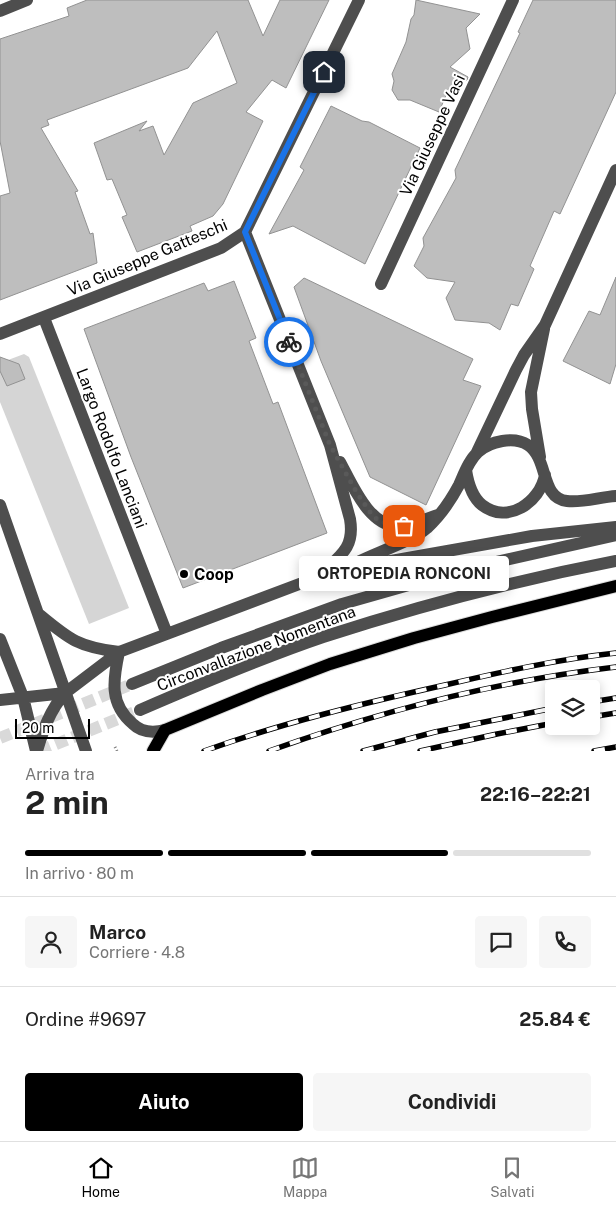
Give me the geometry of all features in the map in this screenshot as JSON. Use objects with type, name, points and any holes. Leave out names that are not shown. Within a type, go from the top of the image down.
[{"type":"main road","points":[[153,751],[165,730],[270,686],[366,653],[492,617],[616,586]]},
{"type":"street","points":[[0,10],[27,0]]},
{"type":"street","name":"Via Giuseppe Gatteschi","points":[[44,318],[221,248],[245,232],[359,0]]},
{"type":"street","name":"Via Giuseppe Vasi","points":[[381,284],[513,0]]},
{"type":"street","points":[[340,570],[415,536],[429,526],[448,504],[478,452],[516,370],[527,350],[545,325],[616,170]]},
{"type":"street","points":[[245,232],[330,445],[350,519],[351,538],[349,545],[341,556],[318,576]]},
{"type":"street","points":[[0,334],[44,318]]},
{"type":"street","name":"Largo Rodolfo Lanciani","points":[[44,318],[166,634]]},
{"type":"street","points":[[545,325],[531,392],[540,457],[551,492],[555,497],[564,501],[616,496]]},
{"type":"street","points":[[478,452],[500,442],[513,440],[528,445],[540,457]]},
{"type":"street","points":[[330,445],[357,493],[372,515],[378,520],[398,527],[438,515]]},
{"type":"street","points":[[466,470],[469,485],[478,502],[490,510],[504,512],[520,509],[533,500],[540,490],[545,475]]},
{"type":"street","points":[[0,504],[86,751]]},
{"type":"street","points":[[36,751],[48,720],[65,693],[119,652],[318,576],[340,570],[532,536],[616,527]]},
{"type":"street","name":"Circonvallazione Nomentana","points":[[132,684],[221,648],[342,604],[465,569],[616,535]]},
{"type":"street","name":"Circonvallazione Nomentana","points":[[140,710],[223,674],[324,637],[458,597],[572,569],[616,561]]},
{"type":"street","points":[[39,614],[76,642],[101,650],[119,652]]},
{"type":"street","points":[[0,638],[23,697],[36,751]]},
{"type":"street","points":[[119,652],[114,684],[116,700],[123,716],[144,731],[165,730]]},
{"type":"street","points":[[0,700],[65,693]]},
{"type":"shaded area","points":[[24,354],[29,357],[129,608],[89,624],[0,402],[0,363]]},
{"type":"building","points":[[87,0],[248,0],[263,36],[280,0],[329,0],[286,88],[272,80],[246,112],[263,121],[223,204],[213,216],[190,226],[192,231],[137,252],[122,217],[127,215],[112,179],[107,180],[94,143],[147,121],[139,131],[153,126],[164,155],[193,103],[237,83],[217,31],[188,68],[47,120],[49,125],[41,128],[78,191],[75,192],[90,234],[93,233],[97,263],[0,300],[0,196],[10,193],[0,141],[0,39],[69,16],[67,8]]},
{"type":"building","points":[[416,0],[480,14],[466,28],[470,49],[450,67],[468,77],[467,80],[449,88],[439,112],[410,100],[398,100],[392,90],[394,81],[392,74],[406,42],[411,19],[414,15]]},
{"type":"building","points":[[533,0],[616,0],[616,92],[560,214],[554,211],[530,266],[534,269],[518,306],[511,304],[500,330],[489,323],[455,320],[446,298],[455,282],[427,278],[414,266],[424,246],[423,238],[456,178],[455,170],[520,33],[518,32]]},
{"type":"building","points":[[331,106],[362,121],[369,122],[420,148],[365,264],[293,226],[269,234],[304,170],[300,167]]},
{"type":"building","points":[[616,277],[616,364],[610,384],[563,361],[589,311],[600,315]]},
{"type":"building","points":[[304,278],[473,359],[463,380],[481,386],[426,505],[370,477],[321,361],[294,287]]},
{"type":"building","points":[[234,281],[256,338],[249,341],[273,404],[278,402],[327,533],[183,588],[131,457],[84,329],[204,283],[208,291]]},
{"type":"building","points":[[0,357],[19,364],[25,379],[7,386],[0,371]]},
{"type":"tunnel","points":[[0,738],[132,684]]},
{"type":"tunnel","points":[[39,751],[140,710]]},
{"type":"railway","points":[[204,751],[323,714],[384,699],[530,666],[616,653]]},
{"type":"railway","points":[[269,751],[311,736],[440,699],[528,680],[616,667]]},
{"type":"railway","points":[[600,701],[616,698]]},
{"type":"railway","points":[[363,751],[435,732],[545,710]]},
{"type":"railway","points":[[600,716],[616,713]]},
{"type":"railway","points":[[420,751],[545,725]]},
{"type":"railway","points":[[594,751],[616,747]]},
{"type":"way so far","points":[[289,342],[330,445],[357,493],[372,515],[378,520],[392,526],[404,526]]},
{"type":"place","name":"ORTOPEDIA RONCONI","points":[[404,526]]},
{"type":"place","name":"Coop","points":[[184,574]]},
{"type":"route","points":[[289,342],[245,232],[324,72]]}]
